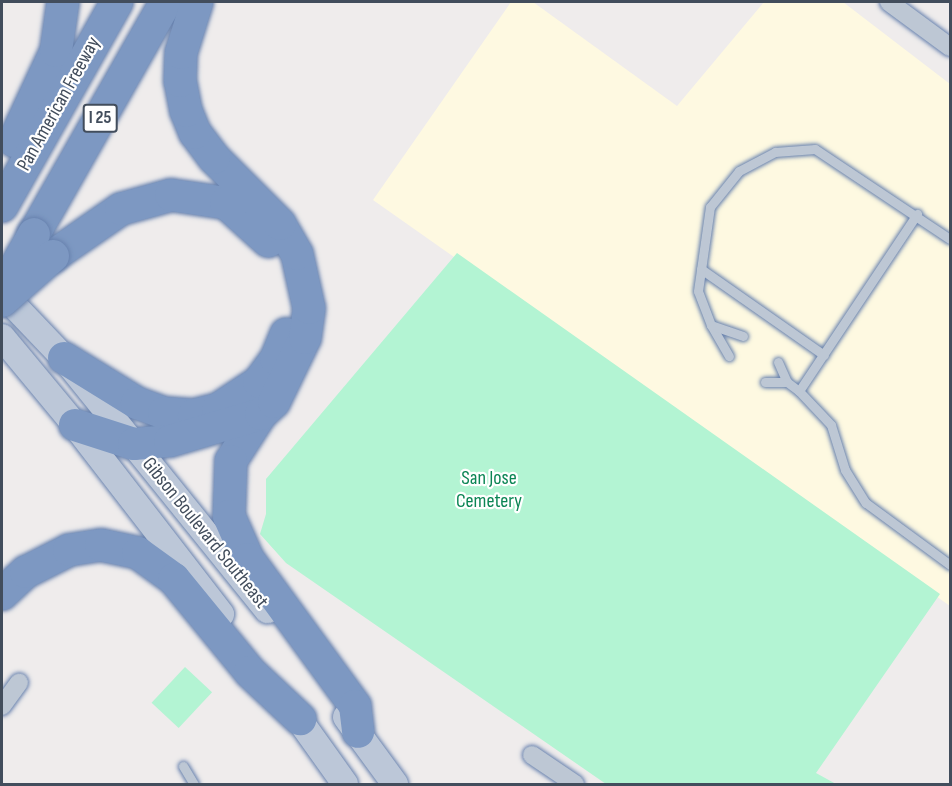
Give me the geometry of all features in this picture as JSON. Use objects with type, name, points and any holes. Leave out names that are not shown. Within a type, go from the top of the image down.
[{"type":"highway","points":[[2,163],[34,104],[56,51],[63,2]]},
{"type":"highway","name":"Pan American Freeway","points":[[2,205],[117,2]]},
{"type":"highway","name":"I 25","points":[[2,293],[44,245],[166,2]]},
{"type":"highway","points":[[197,2],[182,52],[180,81],[186,111],[195,134],[214,158],[280,224],[297,254],[306,282],[309,308],[305,338],[274,402],[261,414],[231,461],[229,516],[248,559],[355,706],[358,732]]},
{"type":"highway","points":[[2,301],[44,245],[121,208],[171,195],[226,203],[256,226],[273,247],[286,274],[291,301],[288,329],[276,359],[259,382],[218,409],[194,415],[164,413],[137,403],[64,358]]},
{"type":"highway","points":[[75,425],[134,444],[170,441],[261,414]]},
{"type":"highway","points":[[2,594],[26,572],[69,550],[101,545],[138,553],[174,579],[249,672],[300,719]]},
{"type":"main road","name":"Gibson Boulevard Southeast","points":[[2,293],[64,358],[242,578],[358,732],[394,784]]},
{"type":"main road","name":"Gibson Boulevard Southeast","points":[[2,337],[75,425],[300,719],[345,784]]},
{"type":"street","points":[[889,2],[951,47]]},
{"type":"street","points":[[2,706],[19,683]]},
{"type":"street","points":[[532,755],[575,784]]},
{"type":"lane","points":[[729,356],[711,325],[698,291],[710,207],[739,171],[775,152],[815,148],[951,238]]},
{"type":"lane","points":[[799,391],[917,214]]},
{"type":"lane","points":[[701,269],[824,355]]},
{"type":"lane","points":[[711,325],[743,336]]},
{"type":"lane","points":[[778,362],[787,382],[799,391],[831,425],[845,470],[866,503],[951,565]]},
{"type":"lane","points":[[765,382],[787,382]]},
{"type":"lane","points":[[183,766],[194,784]]},
{"type":"shaded area","points":[[511,2],[533,2],[677,106],[764,2],[843,2],[950,84],[950,606],[373,200]]},
{"type":"green space","name":"San Jose Cemetery","points":[[457,253],[940,594],[816,773],[836,784],[606,784],[286,563],[260,534],[266,514],[266,479]]},
{"type":"green space","points":[[185,667],[212,692],[179,728],[152,703]]}]
